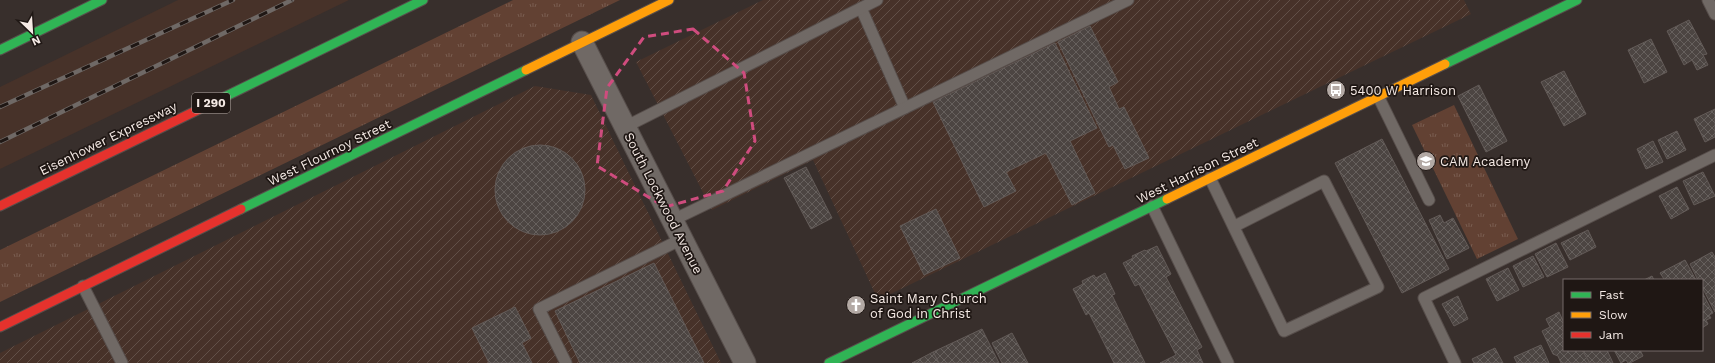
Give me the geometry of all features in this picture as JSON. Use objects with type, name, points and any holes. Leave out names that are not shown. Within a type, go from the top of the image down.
[{"type":"main road","points":[[0,50],[102,0]]},
{"type":"main road","name":"Eisenhower Expressway","points":[[0,206],[423,0]]},
{"type":"main road","name":"West Flournoy Street","points":[[0,327],[669,0]]},
{"type":"main road","name":"West Harrison Street","points":[[829,363],[1577,0]]},
{"type":"street","name":"South Lockwood Avenue","points":[[582,42],[745,363]]},
{"type":"lane","points":[[625,127],[877,0]]},
{"type":"lane","points":[[673,220],[1128,0]]},
{"type":"lane","points":[[1708,0],[1715,14]]},
{"type":"lane","points":[[860,8],[905,108]]},
{"type":"lane","points":[[1378,96],[1429,200]]},
{"type":"lane","points":[[1455,363],[1424,298],[1715,155]]},
{"type":"lane","points":[[1210,178],[1284,331],[1378,286],[1324,181],[1234,226]]},
{"type":"lane","points":[[1152,206],[1228,363]]},
{"type":"lane","points":[[566,363],[539,309],[682,239]]},
{"type":"lane","points":[[83,286],[122,363]]},
{"type":"highlighted area","points":[[693,29],[744,73],[755,141],[723,191],[665,207],[597,166],[607,88],[644,37]]},
{"type":"shaded area","points":[[178,0],[349,0],[0,169],[0,87]]},
{"type":"shaded area","points":[[763,0],[1464,0],[1471,14],[878,300],[813,160],[712,210],[636,62]]},
{"type":"shaded area","points":[[535,86],[591,95],[721,363],[0,363],[0,353]]},
{"type":"green space","points":[[513,0],[620,0],[0,302],[0,250]]},
{"type":"green space","points":[[1454,105],[1518,239],[1477,259],[1412,125]]},
{"type":"building","points":[[1689,20],[1707,54],[1703,55],[1708,65],[1697,70],[1692,60],[1684,65],[1667,31]]},
{"type":"building","points":[[1090,26],[1118,82],[1109,87],[1119,109],[1124,107],[1149,158],[1125,169],[1113,145],[1109,147],[1058,42]]},
{"type":"building","points":[[1651,39],[1667,72],[1644,83],[1628,50]]},
{"type":"building","points":[[1055,43],[1097,128],[1070,141],[1095,193],[1072,205],[1046,153],[1006,172],[1016,191],[984,207],[933,102]]},
{"type":"building","points":[[1564,71],[1586,114],[1564,126],[1541,82]]},
{"type":"building","points":[[1479,85],[1507,141],[1486,152],[1458,96]]},
{"type":"building","points":[[1715,109],[1715,137],[1705,142],[1694,119]]},
{"type":"building","points":[[1677,131],[1686,150],[1667,159],[1658,140]]},
{"type":"building","points":[[1382,139],[1449,269],[1402,293],[1335,163]]},
{"type":"building","points":[[1653,141],[1663,162],[1646,169],[1637,149]]},
{"type":"building","points":[[540,145],[557,148],[572,158],[582,173],[585,190],[582,207],[572,222],[557,232],[540,235],[523,232],[508,222],[498,207],[495,190],[498,173],[508,158],[523,148]]},
{"type":"building","points":[[806,167],[832,218],[811,229],[784,178]]},
{"type":"building","points":[[1703,172],[1715,196],[1694,205],[1683,181]]},
{"type":"building","points":[[1677,187],[1689,209],[1671,219],[1659,196]]},
{"type":"building","points":[[936,209],[960,258],[924,275],[900,226]]},
{"type":"building","points":[[1440,215],[1444,223],[1453,218],[1469,248],[1447,259],[1429,220]]},
{"type":"building","points":[[1588,230],[1596,247],[1570,260],[1561,243]]},
{"type":"building","points":[[1556,243],[1568,267],[1547,277],[1535,254]]},
{"type":"building","points":[[1157,246],[1171,274],[1166,277],[1202,347],[1197,350],[1203,363],[1160,363],[1176,355],[1139,284],[1135,286],[1123,263],[1133,258],[1132,256]]},
{"type":"building","points":[[1712,252],[1715,257],[1715,312],[1703,289],[1703,279],[1698,279],[1690,264]]},
{"type":"building","points":[[1533,256],[1544,277],[1523,287],[1513,266]]},
{"type":"building","points":[[1685,260],[1695,279],[1664,279],[1660,273]]},
{"type":"building","points":[[654,263],[704,363],[580,363],[555,311]]},
{"type":"building","points":[[1508,268],[1519,290],[1497,301],[1486,279]]},
{"type":"building","points":[[1105,273],[1115,294],[1112,295],[1145,363],[1114,363],[1089,313],[1086,315],[1073,289],[1083,284],[1082,281],[1094,275],[1096,278]]},
{"type":"building","points":[[1652,276],[1654,279],[1646,279]]},
{"type":"building","points":[[1703,294],[1713,313],[1709,315],[1711,318],[1706,320],[1708,324],[1703,327]]},
{"type":"building","points":[[1458,296],[1468,319],[1454,326],[1442,304]]},
{"type":"building","points":[[515,307],[531,338],[522,343],[532,363],[489,363],[472,328]]},
{"type":"building","points":[[1559,312],[1563,321],[1563,351],[1583,351],[1590,363],[1561,363],[1558,356],[1553,354],[1542,331],[1550,327],[1546,319]]},
{"type":"building","points":[[982,329],[999,363],[939,363],[933,352]]},
{"type":"building","points":[[1012,333],[1028,363],[1002,363],[992,343]]},
{"type":"building","points":[[1541,345],[1549,363],[1517,363],[1514,357]]},
{"type":"building","points":[[1495,348],[1503,363],[1474,363],[1472,359]]},
{"type":"building","points":[[1583,351],[1607,351],[1613,363],[1590,363]]},
{"type":"building","points":[[1615,351],[1640,351],[1643,356],[1630,363],[1626,360],[1621,363]]},
{"type":"building","points":[[933,352],[939,363],[912,363]]},
{"type":"railway","points":[[0,107],[233,0]]},
{"type":"railway","points":[[0,142],[292,0]]},
{"type":"traffic: fast","points":[[0,50],[102,0]]},
{"type":"traffic: fast","points":[[212,103],[423,0]]},
{"type":"traffic: fast","points":[[1445,64],[1577,0]]},
{"type":"traffic: fast","points":[[241,209],[526,70]]},
{"type":"traffic: fast","points":[[829,363],[1167,199]]},
{"type":"traffic: slow","points":[[526,70],[669,0]]},
{"type":"traffic: slow","points":[[1167,199],[1445,64]]},
{"type":"traffic: jam","points":[[0,206],[212,103]]},
{"type":"traffic: jam","points":[[0,327],[241,209]]},
{"type":"place","name":"5400 W Harrison","points":[[1336,90]]},
{"type":"place","name":"CAM Academy","points":[[1426,161]]},
{"type":"place","name":"Saint Mary Church of God in Christ","points":[[856,305]]}]
